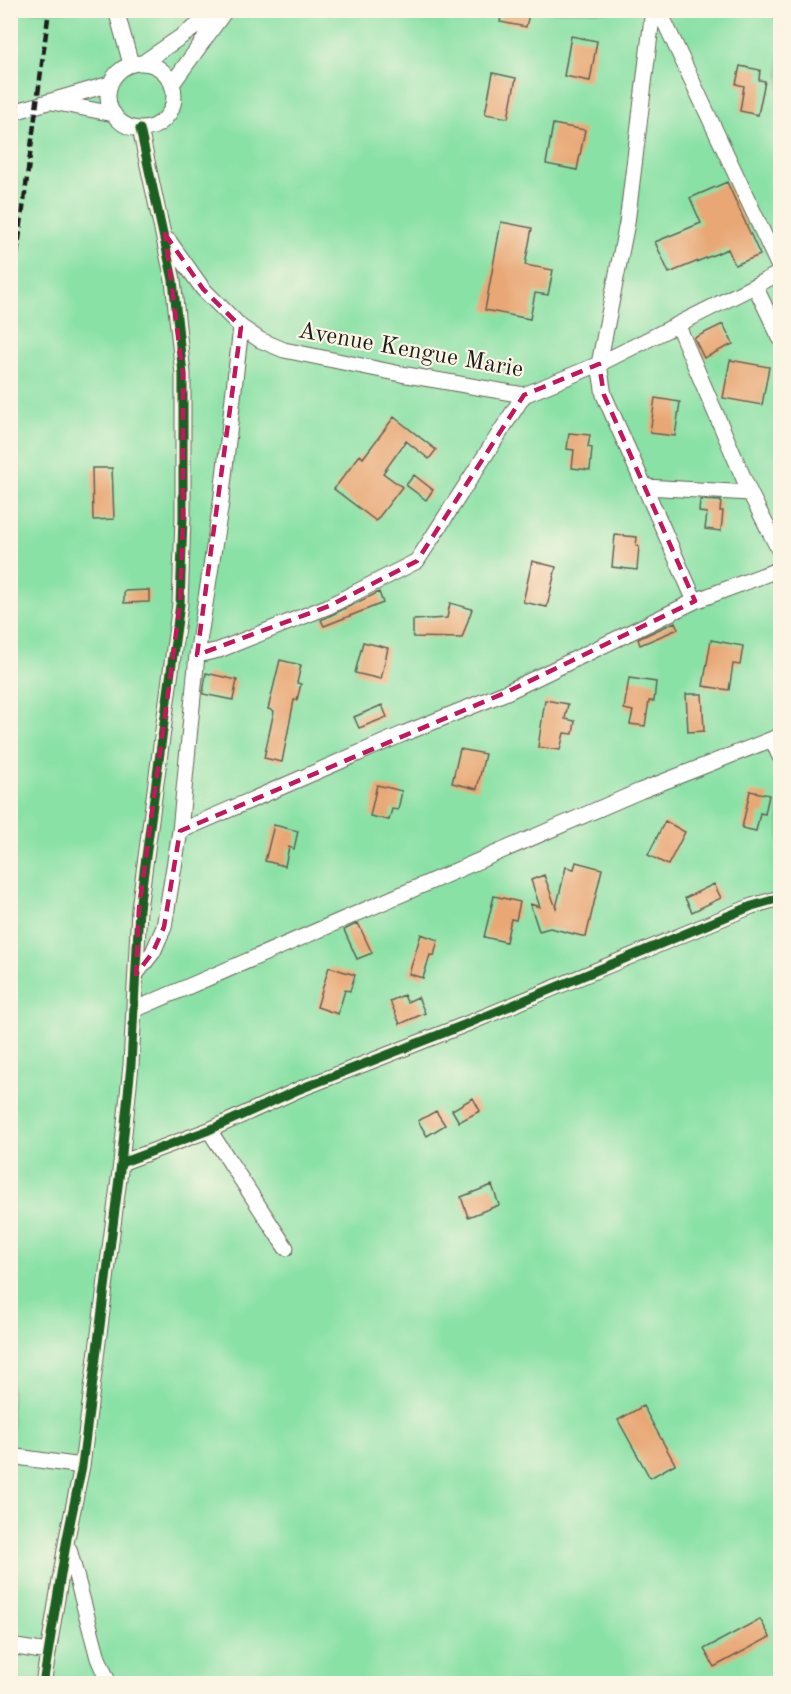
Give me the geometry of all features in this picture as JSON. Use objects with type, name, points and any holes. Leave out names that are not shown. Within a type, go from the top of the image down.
[{"type":"street","points":[[116,10],[138,63]]},
{"type":"street","points":[[138,63],[161,69],[172,84],[174,102],[165,118],[149,128],[140,129],[125,125],[114,114],[108,100],[110,84],[122,68],[138,63],[220,10]]},
{"type":"street","points":[[172,84],[226,10]]},
{"type":"street","points":[[653,10],[627,223],[600,364],[604,394],[695,601]]},
{"type":"street","points":[[659,10],[780,269]]},
{"type":"street","points":[[10,113],[110,84]]},
{"type":"street","points":[[49,102],[114,114]]},
{"type":"street","points":[[43,1683],[67,1538],[82,1466],[121,1163],[140,909],[180,604],[183,518],[183,374],[173,280],[165,234],[140,129]]},
{"type":"street","name":"Avenue Kengue Marie","points":[[165,234],[203,289],[241,327],[284,350],[401,374],[524,395],[600,364],[756,288],[780,273]]},
{"type":"street","points":[[756,288],[780,338]]},
{"type":"street","points":[[678,326],[750,493],[780,552]]},
{"type":"street","points":[[136,974],[153,952],[164,927],[180,831],[197,655],[221,503],[241,327]]},
{"type":"street","points":[[197,655],[219,650],[339,602],[417,561],[524,395]]},
{"type":"street","points":[[646,487],[750,493]]},
{"type":"street","points":[[180,831],[403,734],[507,692],[695,601],[780,569]]},
{"type":"street","points":[[134,1010],[640,791],[776,738],[780,757]]},
{"type":"street","points":[[121,1163],[209,1130],[300,1089],[469,1023],[752,906],[780,898]]},
{"type":"street","points":[[209,1130],[286,1248]]},
{"type":"street","points":[[10,1456],[82,1466]]},
{"type":"street","points":[[67,1538],[76,1585],[98,1658],[109,1683]]},
{"type":"street","points":[[10,1646],[48,1652]]},
{"type":"highlighted area","points":[[165,234],[203,289],[241,327],[197,655],[329,606],[417,561],[524,395],[599,364],[604,395],[695,601],[507,692],[180,831],[164,927],[153,952],[136,974],[139,909],[180,604],[183,518],[183,374]]},
{"type":"green space","points":[[11,11],[780,11],[780,1683],[11,1683]]},
{"type":"building","points":[[502,10],[530,10],[526,27],[500,22]]},
{"type":"building","points":[[571,36],[597,41],[590,81],[564,76]]},
{"type":"building","points":[[740,66],[760,70],[759,80],[765,81],[758,115],[740,111],[744,86],[736,84]]},
{"type":"building","points":[[493,73],[516,78],[508,118],[485,114]]},
{"type":"building","points":[[553,124],[585,130],[577,170],[546,164]]},
{"type":"building","points":[[727,182],[760,255],[735,265],[728,249],[669,273],[655,242],[701,223],[690,198]]},
{"type":"building","points":[[501,222],[532,228],[525,265],[553,270],[548,295],[535,293],[530,319],[485,310]]},
{"type":"building","points":[[723,324],[733,344],[704,358],[694,338]]},
{"type":"building","points":[[730,360],[769,367],[762,405],[723,398]]},
{"type":"building","points":[[655,398],[680,402],[675,436],[650,433]]},
{"type":"building","points":[[394,417],[436,450],[429,459],[406,441],[383,473],[402,487],[376,521],[334,489],[360,455],[363,458]]},
{"type":"building","points":[[569,433],[590,435],[588,447],[592,448],[590,470],[572,468],[574,450],[567,449]]},
{"type":"building","points":[[92,468],[112,468],[114,519],[93,520]]},
{"type":"building","points":[[414,475],[433,490],[426,500],[406,485]]},
{"type":"building","points":[[700,500],[721,501],[720,511],[723,511],[721,531],[705,529],[707,513],[699,512]]},
{"type":"building","points":[[615,535],[637,537],[636,546],[639,546],[637,570],[612,567]]},
{"type":"building","points":[[532,561],[556,567],[547,607],[523,602]]},
{"type":"building","points":[[149,590],[149,602],[124,603],[124,591]]},
{"type":"building","points":[[379,592],[383,603],[324,626],[321,620]]},
{"type":"building","points":[[450,603],[472,609],[462,638],[413,637],[413,620],[447,618]]},
{"type":"building","points":[[675,622],[678,629],[640,645],[638,639]]},
{"type":"building","points":[[711,640],[743,646],[740,665],[733,664],[729,690],[703,686]]},
{"type":"building","points":[[363,642],[388,648],[381,679],[355,673]]},
{"type":"building","points":[[280,660],[301,665],[297,683],[301,684],[297,700],[294,700],[282,762],[264,758],[274,711],[268,709]]},
{"type":"building","points":[[206,673],[237,680],[233,700],[203,694]]},
{"type":"building","points":[[629,678],[656,682],[654,701],[649,701],[645,726],[630,724],[633,711],[624,709]]},
{"type":"building","points":[[686,694],[702,694],[704,731],[688,732]]},
{"type":"building","points":[[545,700],[568,704],[565,719],[575,721],[573,734],[564,733],[560,750],[538,747]]},
{"type":"building","points":[[382,705],[387,717],[359,728],[354,717]]},
{"type":"building","points":[[460,749],[485,754],[477,789],[452,783]]},
{"type":"building","points":[[377,785],[402,791],[398,810],[392,809],[389,820],[370,816]]},
{"type":"building","points":[[750,791],[769,795],[765,814],[760,813],[756,831],[742,828]]},
{"type":"building","points":[[665,821],[685,832],[668,865],[648,855]]},
{"type":"building","points":[[274,825],[298,831],[294,849],[289,847],[285,866],[265,861]]},
{"type":"building","points":[[576,862],[602,869],[586,937],[550,928],[539,931],[530,904],[540,907],[531,880],[544,875],[556,908],[566,867],[574,869]]},
{"type":"building","points":[[714,884],[721,898],[692,912],[685,898]]},
{"type":"building","points":[[494,896],[520,902],[516,920],[511,919],[506,942],[484,937]]},
{"type":"building","points":[[358,923],[372,953],[357,959],[344,930]]},
{"type":"building","points":[[421,934],[438,940],[434,956],[430,955],[423,978],[409,974]]},
{"type":"building","points":[[329,967],[355,975],[350,991],[345,990],[338,1014],[317,1007]]},
{"type":"building","points":[[404,995],[407,1002],[418,997],[425,1013],[400,1024],[390,1001]]},
{"type":"building","points":[[473,1098],[480,1111],[459,1122],[452,1110]]},
{"type":"building","points":[[436,1111],[445,1125],[427,1136],[418,1121]]},
{"type":"building","points":[[492,1185],[499,1205],[468,1217],[461,1197]]},
{"type":"building","points":[[643,1406],[675,1464],[650,1478],[618,1420]]},
{"type":"building","points":[[760,1619],[770,1637],[714,1667],[704,1649]]},
{"type":"railway","points":[[10,308],[49,10]]},
{"type":"cycle path","points":[[43,1684],[67,1538],[82,1466],[121,1163],[131,1065],[139,909],[180,604],[183,518],[183,374],[173,280],[140,129]]},
{"type":"cycle path","points":[[121,1163],[209,1130],[300,1089],[469,1023],[752,906],[780,898]]}]
